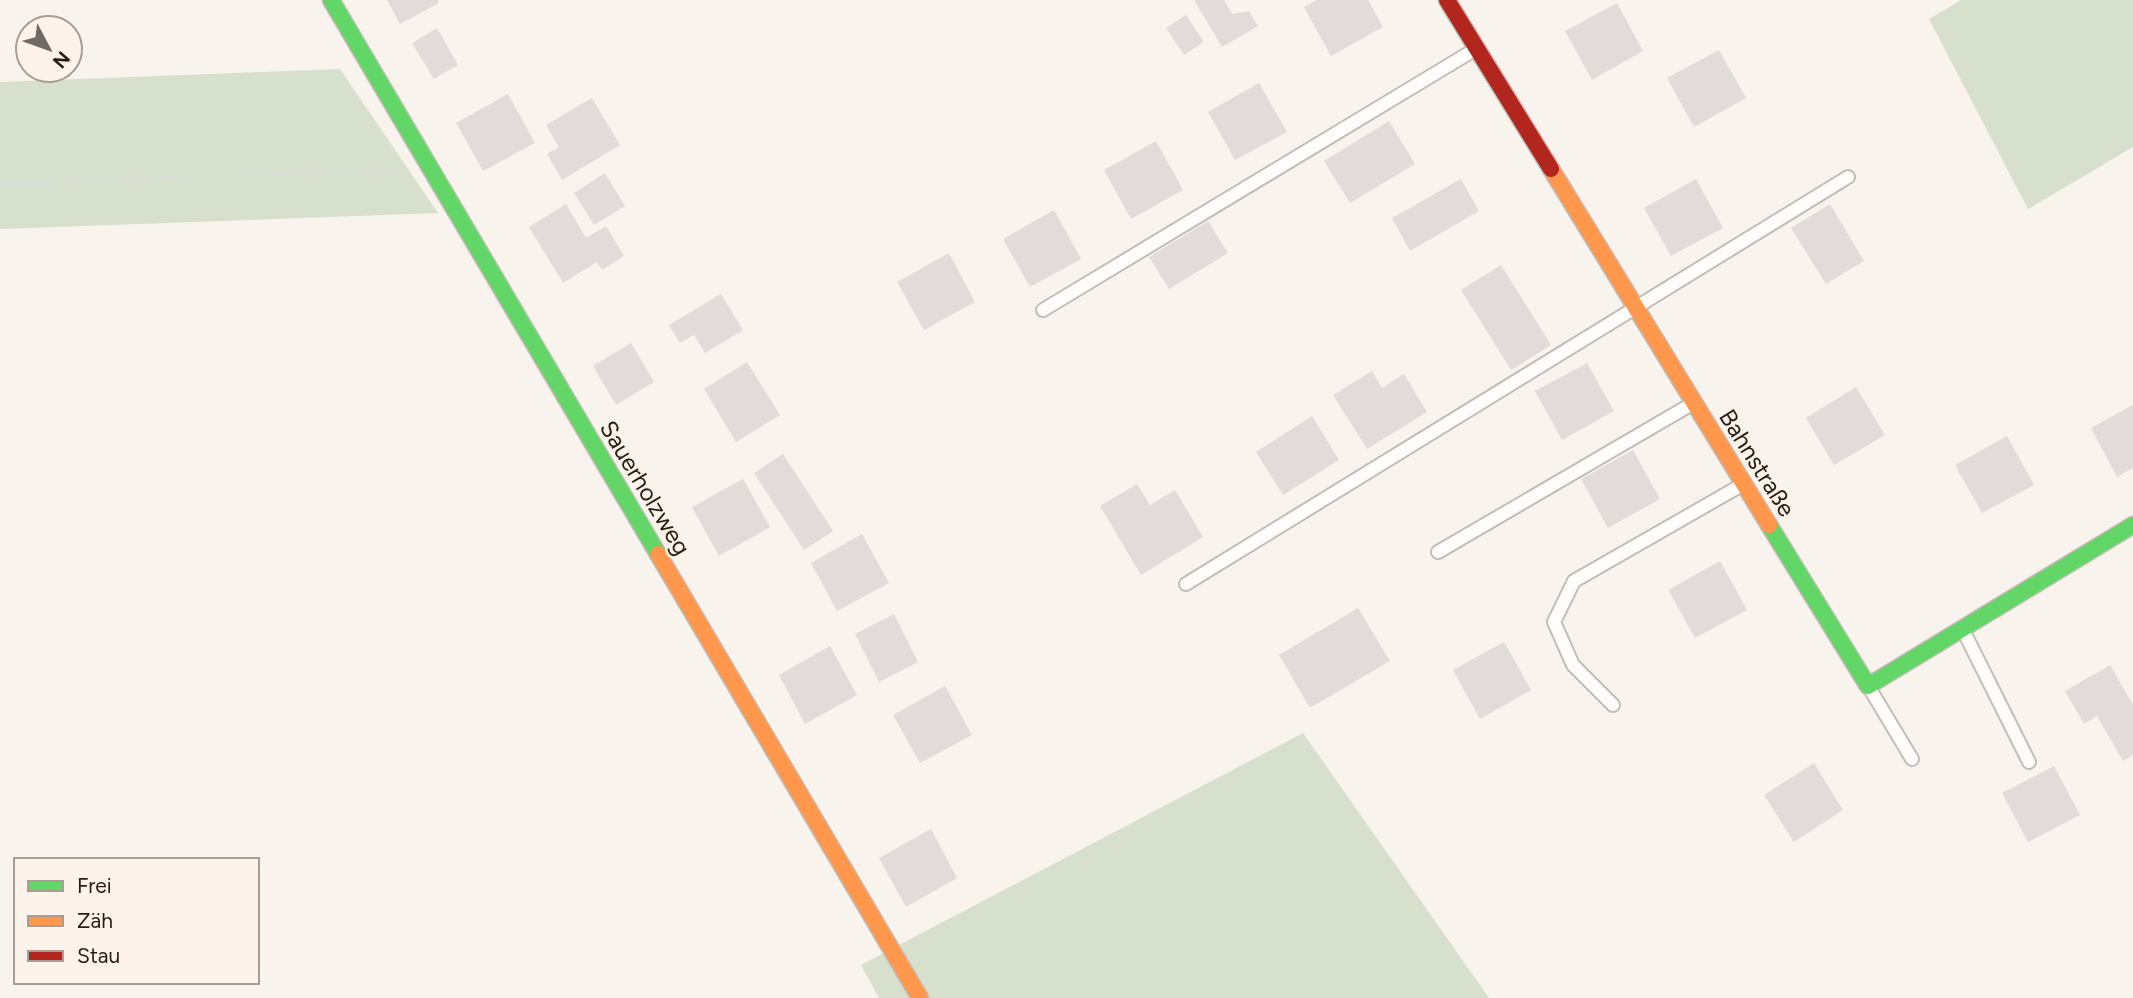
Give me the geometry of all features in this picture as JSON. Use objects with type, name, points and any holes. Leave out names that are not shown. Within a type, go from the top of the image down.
[{"type":"street","name":"Sauerholzweg","points":[[331,0],[920,998]]},
{"type":"street","name":"Bahnstraße","points":[[1447,0],[1868,686]]},
{"type":"street","points":[[1868,686],[2133,526]]},
{"type":"lane","points":[[1043,310],[1477,48]]},
{"type":"lane","points":[[1186,584],[1849,177]]},
{"type":"lane","points":[[1438,552],[1694,403]]},
{"type":"lane","points":[[1613,705],[1573,666],[1554,622],[1574,581],[1744,484]]},
{"type":"lane","points":[[1962,629],[2029,762]]},
{"type":"lane","points":[[1868,686],[1912,759]]},
{"type":"path","points":[[0,183],[340,171],[434,175]]},
{"type":"green space","points":[[1961,0],[2133,0],[2133,147],[2028,209],[1929,19]]},
{"type":"green space","points":[[340,69],[438,213],[0,229],[0,82],[84,84],[84,79]]},
{"type":"green space","points":[[1303,733],[1489,998],[879,998],[861,965]]},
{"type":"building","points":[[387,0],[438,0],[439,3],[400,24]]},
{"type":"building","points":[[1194,0],[1224,0],[1232,14],[1249,11],[1258,26],[1222,47]]},
{"type":"building","points":[[1317,0],[1368,0],[1383,27],[1331,56],[1304,7]]},
{"type":"building","points":[[1617,3],[1643,51],[1592,80],[1565,31]]},
{"type":"building","points":[[1186,15],[1204,42],[1184,55],[1166,28]]},
{"type":"building","points":[[437,28],[458,65],[434,79],[412,43]]},
{"type":"building","points":[[1719,50],[1746,98],[1694,127],[1667,78]]},
{"type":"building","points":[[1259,83],[1287,132],[1235,160],[1208,112]]},
{"type":"building","points":[[508,94],[535,143],[483,171],[456,123]]},
{"type":"building","points":[[592,98],[620,145],[562,180],[547,154],[559,147],[546,125]]},
{"type":"building","points":[[1389,121],[1415,164],[1350,203],[1324,161]]},
{"type":"building","points":[[1156,141],[1183,190],[1131,219],[1104,170]]},
{"type":"building","points":[[605,173],[625,206],[594,225],[574,193]]},
{"type":"building","points":[[1461,179],[1479,211],[1410,251],[1392,218]]},
{"type":"building","points":[[1696,179],[1723,228],[1671,256],[1644,208]]},
{"type":"building","points":[[566,204],[586,238],[606,226],[624,256],[602,270],[597,262],[563,283],[529,227]]},
{"type":"building","points":[[1830,204],[1864,261],[1826,284],[1791,228]]},
{"type":"building","points":[[1054,210],[1081,259],[1030,287],[1003,239]]},
{"type":"building","points":[[1208,221],[1228,253],[1169,289],[1149,257]]},
{"type":"building","points":[[949,253],[975,302],[924,330],[897,282]]},
{"type":"building","points":[[1501,265],[1551,345],[1511,370],[1461,290]]},
{"type":"building","points":[[721,294],[743,330],[705,353],[694,335],[680,343],[669,325]]},
{"type":"building","points":[[631,343],[654,382],[616,405],[593,366]]},
{"type":"building","points":[[747,362],[780,415],[736,442],[704,389]]},
{"type":"building","points":[[1587,363],[1614,411],[1562,440],[1535,391]]},
{"type":"building","points":[[1372,371],[1382,388],[1404,374],[1427,412],[1367,449],[1333,395]]},
{"type":"building","points":[[1856,387],[1885,435],[1834,465],[1806,418]]},
{"type":"building","points":[[2133,405],[2133,468],[2117,477],[2091,428]]},
{"type":"building","points":[[1312,416],[1339,460],[1283,495],[1256,452]]},
{"type":"building","points":[[2007,436],[2034,485],[1982,513],[1955,465]]},
{"type":"building","points":[[1633,450],[1660,499],[1608,528],[1581,479]]},
{"type":"building","points":[[783,454],[833,531],[804,550],[754,473]]},
{"type":"building","points":[[743,479],[770,527],[719,556],[692,507]]},
{"type":"building","points":[[1137,484],[1150,505],[1175,490],[1203,537],[1141,575],[1100,506]]},
{"type":"building","points":[[862,534],[889,583],[837,611],[811,563]]},
{"type":"building","points":[[1720,561],[1747,610],[1695,638],[1668,590]]},
{"type":"building","points":[[1358,608],[1390,661],[1310,708],[1279,655]]},
{"type":"building","points":[[894,614],[918,662],[879,682],[855,634]]},
{"type":"building","points":[[1504,642],[1531,690],[1480,719],[1453,670]]},
{"type":"building","points":[[830,646],[857,695],[805,724],[779,675]]},
{"type":"building","points":[[2110,665],[2133,705],[2133,755],[2123,761],[2097,716],[2084,724],[2065,691]]},
{"type":"building","points":[[945,686],[972,735],[920,763],[893,715]]},
{"type":"building","points":[[1814,763],[1843,810],[1794,842],[1764,795]]},
{"type":"building","points":[[2054,766],[2080,815],[2028,842],[2002,793]]},
{"type":"building","points":[[931,829],[957,878],[906,907],[879,858]]},
{"type":"traffic: fast","points":[[331,0],[658,554]]},
{"type":"traffic: fast","points":[[1769,525],[1868,686],[2133,525]]},
{"type":"traffic: slow","points":[[1551,169],[1769,525]]},
{"type":"traffic: slow","points":[[658,554],[920,998]]},
{"type":"traffic: jam","points":[[1447,0],[1551,169]]}]
